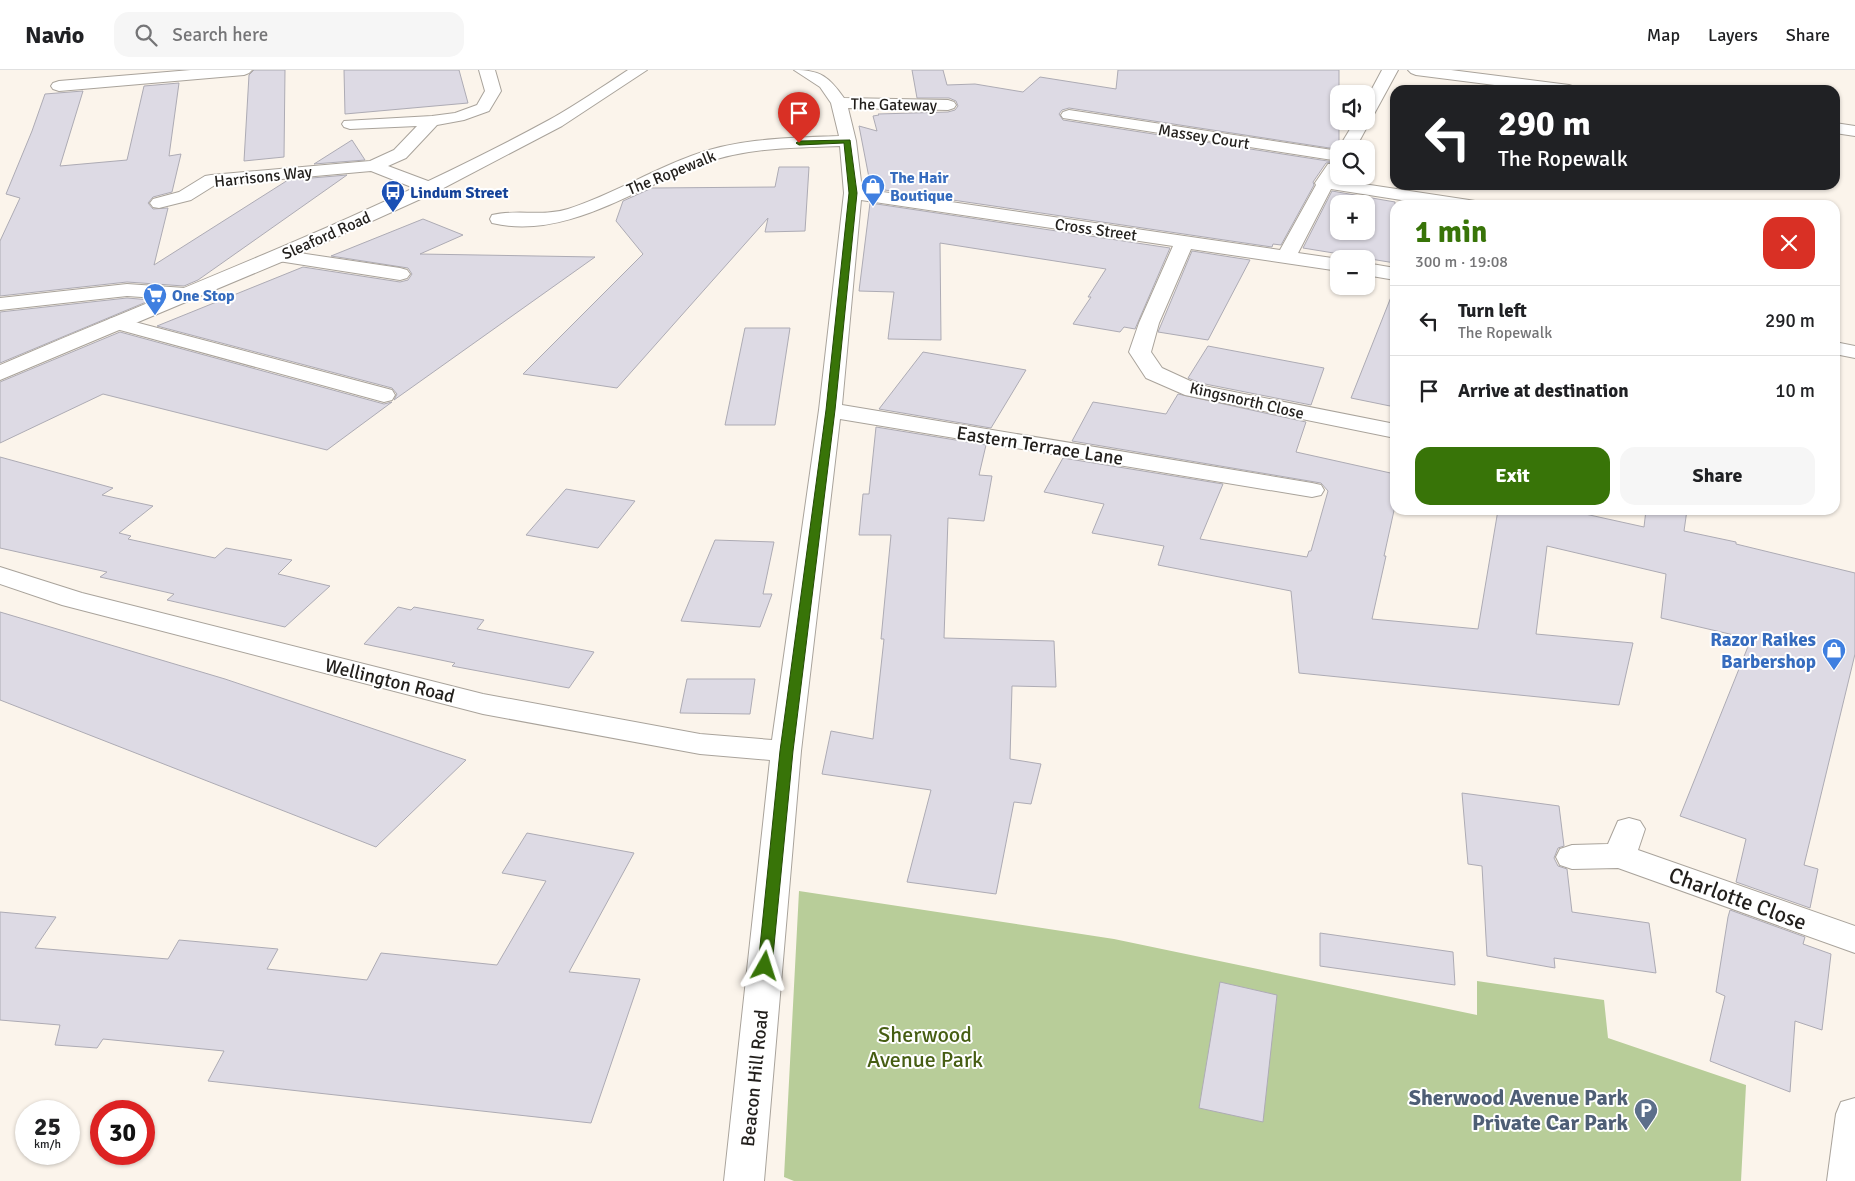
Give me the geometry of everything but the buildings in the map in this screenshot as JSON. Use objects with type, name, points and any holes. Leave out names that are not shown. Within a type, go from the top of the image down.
[{"type":"street","points":[[59,86],[244,70]]},
{"type":"street","points":[[350,124],[432,121],[458,116],[483,108],[493,91],[488,70]]},
{"type":"street","name":"Sleaford Road","points":[[0,373],[279,256],[430,188],[556,123],[639,70]]},
{"type":"street","name":"Beacon Hill Road","points":[[744,1181],[786,751],[830,410],[853,193],[848,141],[840,103],[826,84],[802,70]]},
{"type":"street","points":[[1375,99],[1390,70]]},
{"type":"street","points":[[1416,70],[1531,85]]},
{"type":"street","name":"The Gateway","points":[[840,103],[948,105]]},
{"type":"street","name":"Massey Court","points":[[1069,115],[1330,155]]},
{"type":"street","points":[[373,166],[400,154],[432,121]]},
{"type":"street","points":[[1840,129],[1855,131]]},
{"type":"street","name":"The Ropewalk","points":[[499,220],[536,220],[572,214],[698,159],[734,149],[783,143],[848,141]]},
{"type":"street","points":[[373,166],[430,188]]},
{"type":"street","name":"Harrisons Way","points":[[159,203],[185,196],[211,180],[373,166]]},
{"type":"street","points":[[1286,256],[1330,174]]},
{"type":"street","points":[[1324,183],[1436,200]]},
{"type":"street","name":"Cross Street","points":[[853,193],[1330,263]]},
{"type":"street","name":"Kingsnorth Close","points":[[1184,242],[1149,323],[1140,352],[1154,373],[1193,390],[1390,430]]},
{"type":"street","points":[[279,256],[400,274]]},
{"type":"street","points":[[1375,271],[1390,273]]},
{"type":"street","points":[[0,304],[127,290],[185,294]]},
{"type":"street","points":[[116,323],[384,395]]},
{"type":"street","points":[[1840,349],[1855,352]]},
{"type":"street","name":"Eastern Terrace Lane","points":[[830,410],[1312,490]]},
{"type":"street","name":"Wellington Road","points":[[0,575],[72,599],[482,704],[700,744],[786,751]]},
{"type":"street","name":"Charlotte Close","points":[[1572,857],[1625,843],[1855,940]]},
{"type":"street","points":[[1847,1181],[1855,1114]]},
{"type":"green space","name":"Sherwood Avenue Park","points":[[799,891],[1114,939],[1477,1015],[1477,981],[1604,1000],[1608,1038],[1746,1085],[1741,1181],[794,1181],[784,1177]]},
{"type":"place","name":"The Hair Boutique","points":[[873,207]]},
{"type":"place","name":"Lindum Street","points":[[393,213]]},
{"type":"place","name":"One Stop","points":[[155,316]]},
{"type":"place","name":"Razor Raikes Barbershop","points":[[1834,671]]},
{"type":"place","name":"Sherwood Avenue Park Private Car Park","points":[[1646,1131]]},
{"type":"route","points":[[765,966],[786,751],[830,410],[853,193],[848,141],[799,143]]}]
